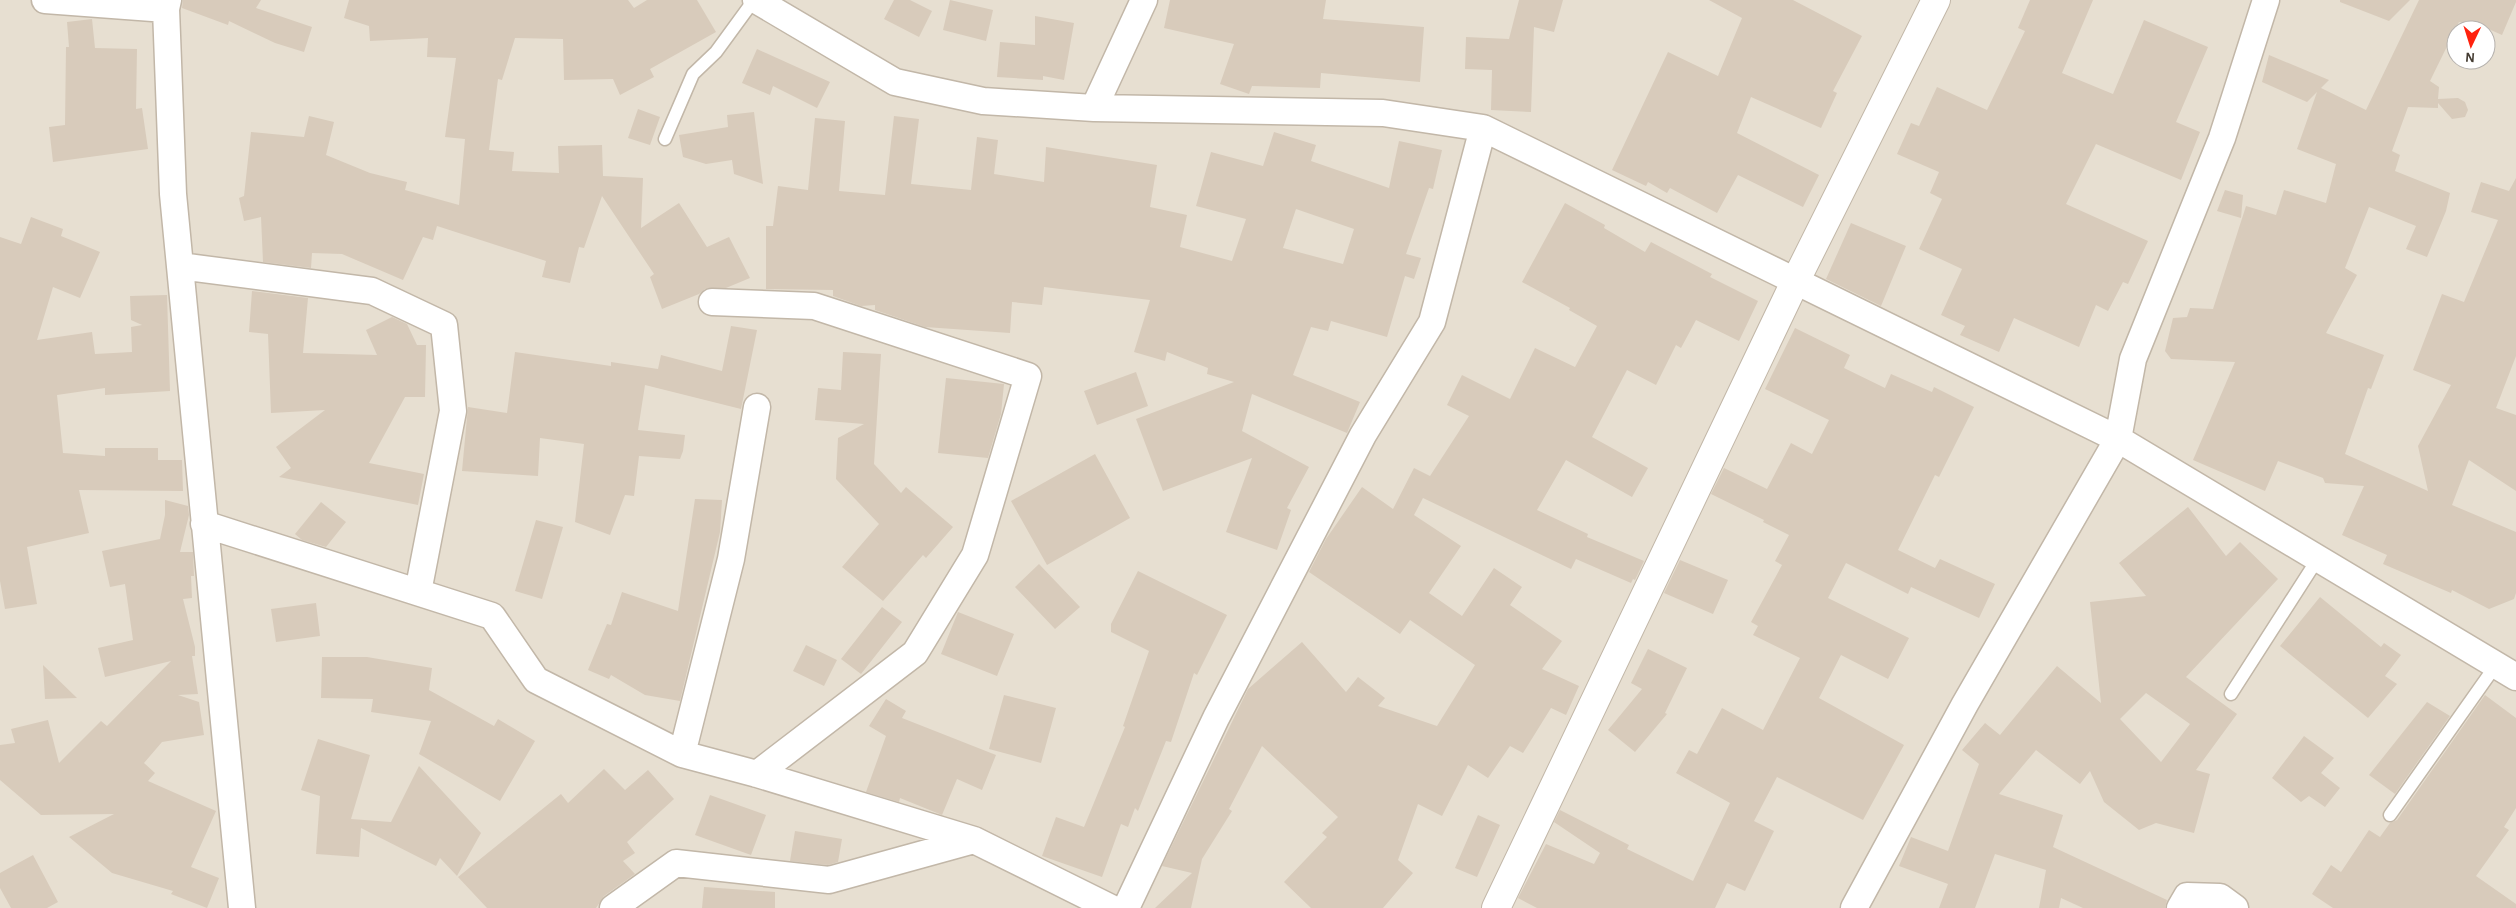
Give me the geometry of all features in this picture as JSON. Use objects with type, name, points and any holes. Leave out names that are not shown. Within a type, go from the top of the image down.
[{"type":"street","points":[[45,0],[167,5],[173,194],[242,908]]},
{"type":"street","points":[[755,0],[895,82],[984,102],[1094,108],[1383,113],[1484,128],[2118,439],[2317,560],[2506,671]]},
{"type":"street","points":[[1094,108],[1144,0]]},
{"type":"street","points":[[1496,908],[1795,282],[1936,0]]},
{"type":"street","points":[[1854,908],[1965,704],[2118,439],[2133,359],[2222,138],[2266,0]]},
{"type":"street","points":[[1126,908],[1216,718],[1363,435],[1432,322],[1484,128]]},
{"type":"street","points":[[180,266],[372,291],[444,326],[453,411],[418,592]]},
{"type":"street","points":[[712,302],[814,306],[1028,376],[975,555],[915,653],[757,774]]},
{"type":"street","points":[[682,754],[731,559],[757,408]]},
{"type":"street","points":[[204,524],[492,616],[536,680],[682,754],[757,774],[974,840],[1111,908]]},
{"type":"street","points":[[613,908],[676,863],[828,880],[974,840]]},
{"type":"street","points":[[2180,908],[2187,896],[2220,897],[2235,908]]},
{"type":"lane","points":[[665,139],[693,74],[716,52],[755,0]]},
{"type":"lane","points":[[2231,694],[2317,560]]},
{"type":"lane","points":[[2390,815],[2506,671]]},
{"type":"shaded area","points":[[0,0],[2516,0],[2516,908],[0,908]]},
{"type":"building","points":[[183,0],[261,0],[256,8],[312,27],[304,52],[275,43],[229,21],[228,25],[182,8]]},
{"type":"building","points":[[349,0],[628,0],[634,8],[647,0],[697,0],[716,32],[650,69],[654,77],[620,95],[613,79],[564,80],[563,39],[515,38],[502,80],[498,79],[489,150],[514,152],[512,171],[559,173],[558,146],[602,145],[603,176],[643,178],[641,228],[679,203],[707,247],[729,237],[750,278],[726,288],[705,289],[699,294],[662,309],[650,277],[654,274],[602,196],[584,248],[579,247],[570,283],[542,277],[546,261],[437,226],[433,240],[423,237],[403,280],[342,254],[312,253],[311,268],[263,262],[261,217],[244,221],[239,198],[244,196],[251,132],[304,137],[309,116],[334,122],[326,155],[370,173],[407,182],[405,190],[459,205],[465,139],[445,137],[456,58],[427,57],[428,38],[370,41],[369,26],[344,18]]},
{"type":"building","points":[[894,0],[910,0],[932,11],[919,37],[884,19]]},
{"type":"building","points":[[950,0],[993,10],[986,41],[943,30]]},
{"type":"building","points":[[1170,0],[1326,0],[1323,19],[1424,27],[1420,82],[1321,73],[1320,88],[1252,86],[1249,94],[1220,84],[1234,44],[1164,28]]},
{"type":"building","points":[[1519,0],[1563,0],[1554,32],[1534,27],[1531,112],[1491,110],[1492,70],[1465,69],[1466,37],[1509,39]]},
{"type":"building","points":[[1709,0],[1793,0],[1862,36],[1833,91],[1837,93],[1821,128],[1751,97],[1737,133],[1819,175],[1803,207],[1738,175],[1717,213],[1670,188],[1667,193],[1648,182],[1646,186],[1612,170],[1668,52],[1718,76],[1742,18]]},
{"type":"building","points":[[2030,0],[2093,0],[2062,73],[2113,94],[2144,20],[2208,47],[2176,122],[2200,132],[2181,180],[2096,144],[2066,204],[2148,241],[2128,284],[2123,282],[2108,311],[2096,305],[2079,347],[2014,318],[1999,352],[1960,335],[1965,326],[1941,315],[1962,269],[1919,249],[1942,199],[1930,193],[1939,172],[1897,154],[1911,123],[1919,126],[1937,87],[1987,110],[2025,31],[2018,28]]},
{"type":"building","points":[[2340,0],[2410,0],[2389,21],[2340,2]]},
{"type":"building","points":[[2419,0],[2516,0],[2502,35],[2496,32],[2496,20],[2446,20],[2446,48],[2430,81],[2439,87],[2438,99],[2458,98],[2465,102],[2468,110],[2465,117],[2452,119],[2438,103],[2438,108],[2408,107],[2392,151],[2400,155],[2395,171],[2450,193],[2446,211],[2427,257],[2406,249],[2416,226],[2369,207],[2345,268],[2357,275],[2326,333],[2384,355],[2371,389],[2368,388],[2345,454],[2428,491],[2418,446],[2451,385],[2413,370],[2442,294],[2464,302],[2498,220],[2471,212],[2481,182],[2509,191],[2516,178],[2516,356],[2496,408],[2516,415],[2516,491],[2469,460],[2452,505],[2516,532],[2516,593],[2514,599],[2489,609],[2452,590],[2451,593],[2383,564],[2387,555],[2342,535],[2364,486],[2325,483],[2323,478],[2278,461],[2265,491],[2193,460],[2235,362],[2171,359],[2165,351],[2173,318],[2187,317],[2190,308],[2213,309],[2246,206],[2276,215],[2284,190],[2326,203],[2336,164],[2297,149],[2317,92],[2307,102],[2262,82],[2269,55],[2329,80],[2321,88],[2366,110]]},
{"type":"building","points":[[1035,16],[1074,23],[1064,80],[1043,76],[1043,80],[997,77],[1000,42],[1035,45]]},
{"type":"building","points":[[92,19],[95,48],[137,49],[136,109],[142,108],[148,149],[53,162],[49,127],[65,125],[66,47],[69,47],[67,22]]},
{"type":"building","points":[[757,49],[830,82],[817,108],[773,86],[770,95],[742,83]]},
{"type":"building","points":[[638,109],[660,117],[650,145],[628,138]]},
{"type":"building","points":[[754,112],[763,184],[734,174],[732,160],[706,164],[683,157],[679,135],[728,127],[727,115]]},
{"type":"building","points":[[894,116],[919,119],[911,184],[971,190],[977,137],[998,140],[994,174],[1044,182],[1046,147],[1157,165],[1150,207],[1187,215],[1180,247],[1232,261],[1246,219],[1196,206],[1211,152],[1263,166],[1274,132],[1316,145],[1311,161],[1389,188],[1399,141],[1442,150],[1433,189],[1429,188],[1406,254],[1421,258],[1414,279],[1405,276],[1387,337],[1331,321],[1328,331],[1311,327],[1293,375],[1360,402],[1347,433],[1252,394],[1242,431],[1309,467],[1287,508],[1291,510],[1277,550],[1226,532],[1252,458],[1163,491],[1136,419],[1234,382],[1207,374],[1208,368],[1167,352],[1165,361],[1134,352],[1150,300],[1044,287],[1042,305],[1012,302],[1010,333],[925,327],[875,310],[875,305],[861,306],[833,296],[833,290],[766,289],[766,226],[773,226],[778,186],[808,190],[815,118],[845,121],[839,191],[885,195]],"holes":[[[1296,209],[1354,229],[1343,264],[1283,248]]]},
{"type":"building","points":[[2225,190],[2243,195],[2241,218],[2217,211]]},
{"type":"building","points":[[1565,203],[1605,225],[1604,228],[1645,252],[1651,242],[1712,274],[1710,277],[1758,301],[1739,341],[1696,320],[1681,348],[1676,345],[1656,385],[1627,370],[1592,437],[1648,468],[1632,497],[1566,460],[1537,510],[1588,534],[1587,537],[1644,561],[1635,580],[1633,579],[1631,583],[1576,559],[1571,569],[1423,498],[1414,515],[1461,546],[1429,593],[1462,616],[1494,568],[1522,587],[1510,605],[1562,641],[1542,669],[1579,686],[1566,715],[1551,708],[1523,753],[1510,746],[1488,778],[1468,765],[1442,816],[1418,804],[1398,860],[1413,873],[1383,908],[1311,908],[1284,882],[1327,837],[1322,833],[1338,817],[1262,746],[1229,809],[1232,811],[1202,859],[1191,908],[1155,908],[1192,873],[1162,866],[1248,689],[1302,642],[1346,692],[1358,677],[1385,698],[1378,706],[1437,726],[1475,665],[1410,620],[1400,634],[1309,572],[1326,539],[1362,487],[1393,509],[1414,468],[1430,476],[1469,416],[1447,405],[1462,375],[1510,399],[1535,348],[1575,367],[1597,326],[1569,310],[1570,308],[1522,282]]},
{"type":"building","points":[[31,217],[63,229],[61,236],[100,252],[80,298],[53,287],[37,340],[92,332],[95,354],[132,352],[131,327],[142,325],[131,320],[130,296],[167,295],[170,391],[105,395],[105,388],[57,395],[63,453],[105,456],[105,448],[158,448],[158,460],[182,460],[183,491],[79,490],[89,533],[27,547],[37,604],[5,609],[0,581],[0,237],[21,244]]},
{"type":"building","points":[[1851,223],[1906,246],[1881,306],[1826,279]]},
{"type":"building","points":[[252,291],[308,298],[303,353],[377,355],[366,330],[392,317],[407,324],[417,345],[426,345],[425,397],[405,397],[369,463],[424,474],[418,505],[279,477],[291,468],[276,447],[325,410],[271,413],[268,334],[249,332]]},
{"type":"building","points":[[731,326],[757,330],[741,409],[645,385],[638,430],[685,435],[683,451],[680,459],[639,456],[634,496],[625,495],[610,535],[575,522],[584,444],[540,438],[538,476],[462,471],[468,407],[507,413],[515,352],[611,366],[611,362],[658,369],[661,355],[722,371]]},
{"type":"building","points":[[1795,328],[1850,355],[1844,368],[1885,388],[1891,374],[1932,392],[1934,387],[1974,407],[1939,477],[1935,475],[1898,550],[1935,568],[1940,559],[1995,584],[1979,618],[1911,587],[1908,594],[1846,563],[1828,598],[1909,638],[1888,679],[1841,655],[1819,698],[1904,745],[1863,820],[1777,777],[1754,821],[1774,831],[1745,891],[1727,883],[1715,908],[1537,908],[1518,898],[1546,844],[1594,864],[1600,853],[1554,822],[1560,810],[1629,845],[1627,849],[1693,881],[1730,803],[1676,773],[1689,750],[1697,754],[1722,708],[1763,730],[1800,658],[1753,635],[1758,626],[1751,622],[1782,565],[1775,561],[1789,535],[1763,522],[1764,520],[1711,494],[1724,468],[1767,489],[1791,443],[1812,454],[1829,420],[1765,389]]},
{"type":"building","points":[[843,352],[881,354],[874,464],[901,493],[906,487],[953,527],[926,558],[923,555],[883,601],[842,567],[879,524],[836,479],[838,438],[864,424],[815,420],[818,388],[841,390]]},
{"type":"building","points":[[1136,372],[1148,406],[1097,425],[1084,391]]},
{"type":"building","points":[[946,378],[1004,384],[1001,414],[988,458],[938,453]]},
{"type":"building","points":[[1095,454],[1130,518],[1047,565],[1011,501]]},
{"type":"building","points":[[695,499],[722,500],[720,532],[680,701],[645,695],[611,675],[609,679],[588,670],[607,624],[611,625],[622,592],[678,611]]},
{"type":"building","points":[[165,500],[188,506],[189,515],[180,552],[193,552],[194,576],[191,576],[192,598],[183,599],[195,647],[195,656],[192,656],[198,694],[178,695],[199,702],[204,735],[162,742],[144,763],[155,773],[148,781],[216,811],[191,867],[219,878],[207,908],[171,894],[173,891],[112,873],[69,837],[114,814],[41,815],[0,780],[0,745],[15,743],[11,729],[48,720],[59,763],[101,721],[107,726],[171,661],[105,677],[98,648],[133,640],[125,584],[110,587],[102,551],[160,539],[165,515]]},
{"type":"building","points":[[321,502],[346,522],[326,547],[302,540],[295,534]]},
{"type":"building","points":[[2188,507],[2226,556],[2240,542],[2278,579],[2186,677],[2237,714],[2196,770],[2210,774],[2194,833],[2156,823],[2139,830],[2104,802],[2090,771],[2080,784],[2036,750],[1999,794],[2063,815],[2053,847],[2167,900],[2165,908],[2083,908],[2061,898],[2059,908],[2039,908],[2046,870],[1995,854],[1975,908],[1939,908],[1948,884],[1899,866],[1911,837],[1948,851],[1979,764],[1962,750],[1985,723],[2000,735],[2057,666],[2101,703],[2090,602],[2146,596],[2119,563]],"holes":[[[2146,693],[2190,724],[2161,762],[2120,719]]]},
{"type":"building","points":[[536,520],[563,527],[542,599],[515,591]]},
{"type":"building","points":[[1680,560],[1728,580],[1713,614],[1664,593]]},
{"type":"building","points":[[1039,564],[1080,607],[1055,629],[1015,587]]},
{"type":"building","points":[[1138,571],[1227,615],[1197,675],[1194,673],[1171,742],[1166,741],[1138,811],[1135,808],[1128,827],[1121,824],[1102,877],[1042,856],[1056,817],[1084,827],[1125,727],[1123,726],[1149,651],[1111,632],[1111,624]]},
{"type":"building","points":[[2320,597],[2381,647],[2384,643],[2401,655],[2385,676],[2397,684],[2368,718],[2280,646]]},
{"type":"building","points":[[316,603],[320,636],[276,642],[271,609]]},
{"type":"building","points":[[882,607],[902,622],[861,674],[841,659]]},
{"type":"building","points":[[958,612],[1014,634],[997,676],[941,654]]},
{"type":"building","points":[[806,645],[837,660],[824,686],[793,671]]},
{"type":"building","points":[[1648,649],[1687,668],[1665,713],[1667,714],[1635,752],[1608,730],[1642,689],[1631,683]]},
{"type":"building","points":[[322,657],[367,657],[432,668],[429,690],[494,726],[498,719],[535,741],[500,801],[419,754],[431,721],[371,712],[373,699],[321,698]]},
{"type":"building","points":[[43,665],[77,698],[45,699]]},
{"type":"building","points":[[1004,695],[1056,708],[1041,763],[989,749]]},
{"type":"building","points":[[2485,695],[2516,718],[2516,808],[2504,827],[2509,830],[2476,876],[2516,904],[2516,908],[2333,908],[2312,894],[2331,865],[2341,872],[2369,830],[2380,837],[2390,823],[2397,820]]},
{"type":"building","points":[[886,699],[906,711],[902,718],[996,755],[982,790],[957,779],[942,815],[900,798],[899,802],[866,792],[886,736],[869,726]]},
{"type":"building","points":[[2427,702],[2450,716],[2395,794],[2369,775]]},
{"type":"building","points":[[2304,736],[2334,758],[2321,773],[2340,788],[2325,807],[2309,796],[2301,802],[2272,778]]},
{"type":"building","points":[[318,739],[370,755],[351,819],[391,822],[419,766],[481,833],[457,876],[440,858],[436,866],[361,828],[359,857],[316,854],[320,796],[301,790]]},
{"type":"building","points":[[604,769],[625,790],[648,770],[674,799],[627,842],[635,853],[623,861],[635,874],[604,896],[596,908],[487,908],[458,877],[561,794],[568,803]]},
{"type":"building","points":[[710,795],[766,815],[751,855],[695,835]]},
{"type":"building","points":[[1478,815],[1500,825],[1477,877],[1455,868]]},
{"type":"building","points":[[795,831],[842,839],[838,862],[828,865],[790,861]]},
{"type":"building","points":[[33,855],[58,902],[47,908],[11,908],[0,888],[0,873]]},
{"type":"building","points":[[704,887],[775,892],[775,908],[702,908]]}]
